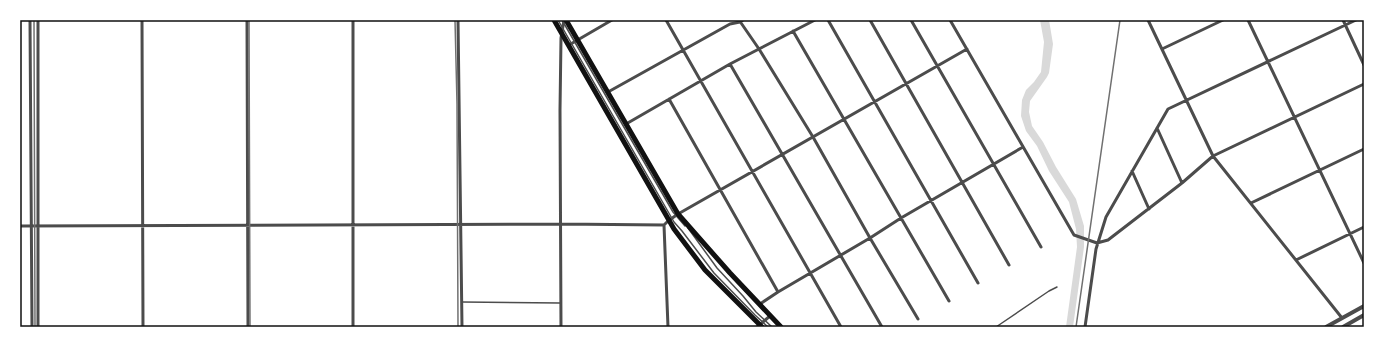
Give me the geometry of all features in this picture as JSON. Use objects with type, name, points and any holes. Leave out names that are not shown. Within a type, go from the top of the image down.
[{"type":"main road","points":[[554,20],[563,24],[670,219],[705,270],[761,324]]},
{"type":"main road","points":[[563,24],[573,43],[608,92],[677,215],[781,327]]},
{"type":"street","points":[[30,20],[32,327]]},
{"type":"street","points":[[38,20],[38,327]]},
{"type":"street","points":[[142,20],[143,327]]},
{"type":"street","points":[[247,20],[248,327]]},
{"type":"street","points":[[353,20],[353,327]]},
{"type":"street","points":[[458,20],[462,327]]},
{"type":"street","points":[[573,43],[612,20]]},
{"type":"street","points":[[666,20],[840,327]]},
{"type":"street","points":[[626,124],[730,64],[815,20]]},
{"type":"street","points":[[828,20],[978,283]]},
{"type":"street","points":[[870,20],[1009,265]]},
{"type":"street","points":[[911,20],[1041,247]]},
{"type":"street","points":[[950,20],[1074,235],[1097,243],[1108,240],[1182,183],[1213,156],[1364,84]]},
{"type":"street","points":[[1148,20],[1213,156],[1342,318]]},
{"type":"street","points":[[1162,49],[1223,20]]},
{"type":"street","points":[[1248,20],[1364,264]]},
{"type":"street","points":[[1343,20],[1364,65]]},
{"type":"street","points":[[1085,327],[1097,243],[1106,217],[1168,109],[1356,20]]},
{"type":"street","points":[[608,92],[730,24],[740,21],[813,137],[918,319]]},
{"type":"street","points":[[561,327],[560,110],[563,24]]},
{"type":"street","points":[[793,31],[949,300]]},
{"type":"street","points":[[20,226],[664,225],[670,219],[967,48]]},
{"type":"street","points":[[730,64],[882,327]]},
{"type":"street","points":[[669,99],[778,292]]},
{"type":"street","points":[[1157,128],[1182,183]]},
{"type":"street","points":[[760,304],[931,200],[1023,147]]},
{"type":"street","points":[[1251,203],[1364,149]]},
{"type":"street","points":[[1132,171],[1149,209]]},
{"type":"street","points":[[664,225],[668,327]]},
{"type":"street","points":[[1296,260],[1364,227]]},
{"type":"street","points":[[1326,327],[1364,306]]},
{"type":"street","points":[[1343,327],[1364,315]]},
{"type":"street","points":[[761,324],[770,316]]},
{"type":"lane","points":[[558,20],[563,24]]},
{"type":"lane","points":[[573,43],[677,215],[718,268],[756,312],[761,324],[768,327]]},
{"type":"lane","points":[[996,327],[1057,287]]},
{"type":"lane","points":[[462,302],[561,302]]},
{"type":"lane","points":[[761,324],[772,327]]},
{"type":"shaded area","points":[[1040,20],[1049,20],[1053,44],[1049,73],[1030,101],[1029,112],[1032,126],[1076,199],[1084,226],[1084,247],[1073,327],[1066,327],[1077,247],[1076,229],[1069,202],[1049,171],[1037,146],[1026,131],[1021,116],[1022,100],[1026,90],[1041,72],[1044,42]]},
{"type":"railway","points":[[34,20],[35,327]]},
{"type":"railway","points":[[249,20],[250,327]]},
{"type":"railway","points":[[455,20],[458,327]]},
{"type":"railway","points":[[1076,327],[1120,20]]}]
